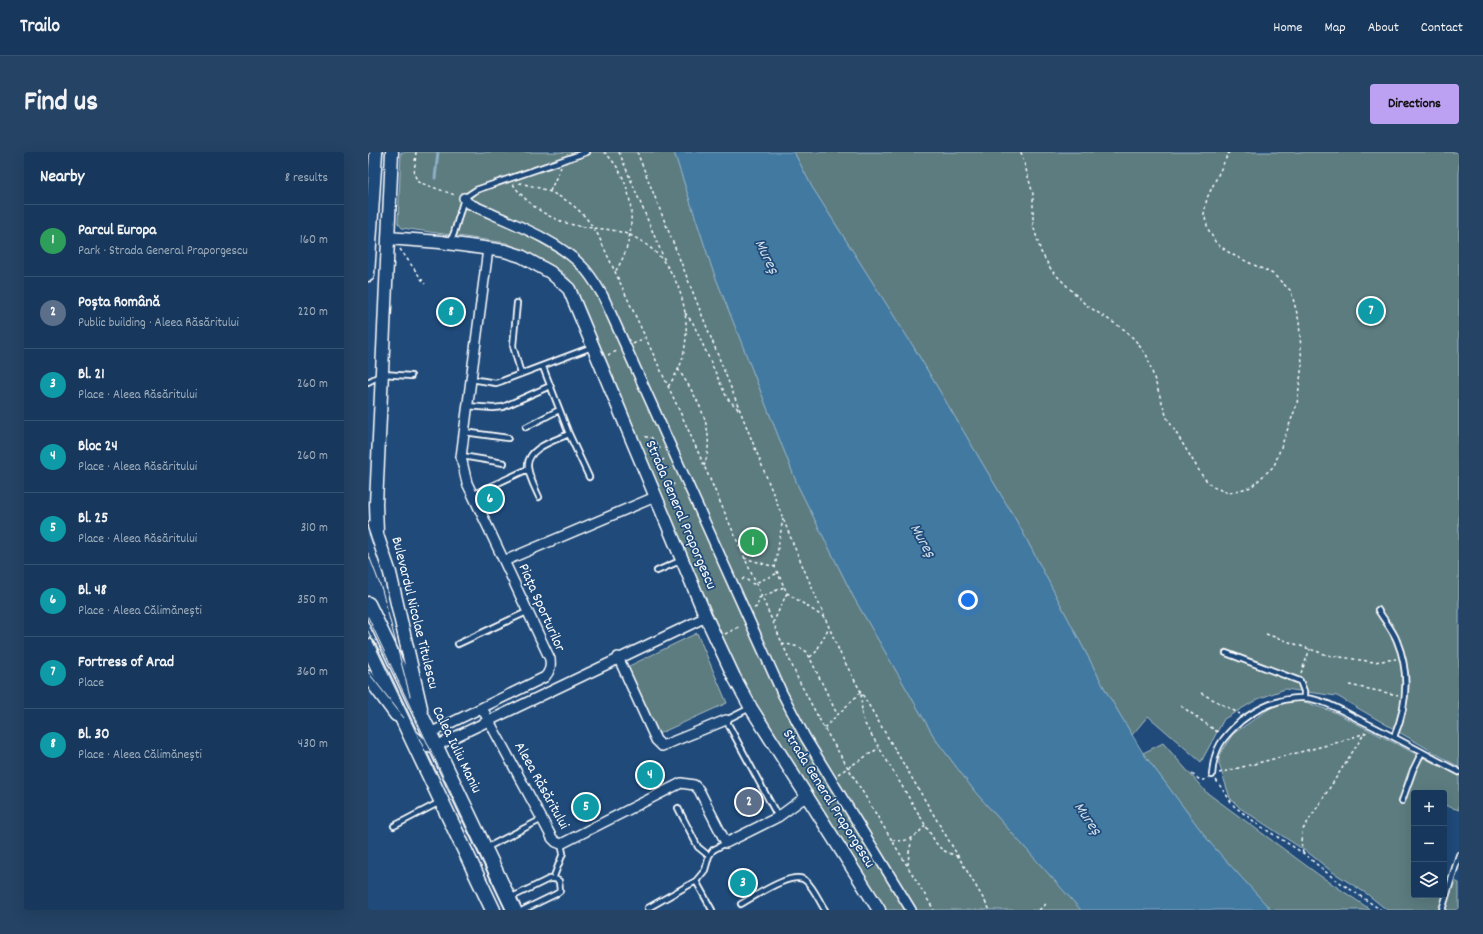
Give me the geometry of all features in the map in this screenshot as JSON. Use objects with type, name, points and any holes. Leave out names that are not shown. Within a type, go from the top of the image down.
[{"type":"main road","name":"Calea Iuliu Maniu","points":[[368,604],[511,904]]},
{"type":"main road","points":[[368,646],[440,802],[493,910]]},
{"type":"street","points":[[368,275],[376,152]]},
{"type":"street","points":[[377,532],[376,504],[392,152]]},
{"type":"street","points":[[464,198],[468,203],[553,244],[577,260],[591,277],[603,296],[625,348],[751,621],[782,693],[805,737],[911,910]]},
{"type":"street","name":"Strada General Praporgescu","points":[[388,238],[488,249],[521,256],[550,272],[560,279],[569,289],[706,617],[734,677],[751,708],[808,795],[879,910]]},
{"type":"street","points":[[488,249],[467,406],[462,456],[464,474],[472,495],[504,561]]},
{"type":"street","name":"Piața Sporturilor","points":[[430,734],[545,677],[549,672],[551,666],[550,659],[504,561],[655,497]]},
{"type":"street","name":"Bulevardul Nicolae Titulescu","points":[[368,513],[377,532],[401,617],[430,734]]},
{"type":"street","points":[[368,677],[408,731],[422,744],[430,734],[489,720],[706,617]]},
{"type":"street","points":[[618,658],[656,740],[662,746],[726,720]]},
{"type":"street","name":"Aleea Răsăritului","points":[[482,708],[542,820],[552,838],[556,842],[561,844],[681,784],[688,783],[694,785],[699,790],[726,843]]},
{"type":"street","points":[[726,843],[778,817],[808,795]]},
{"type":"lane","points":[[449,244],[454,233],[464,198],[476,190],[586,152]]},
{"type":"lane","points":[[517,303],[513,346],[521,374]]},
{"type":"lane","points":[[471,379],[496,383],[543,367],[592,347]]},
{"type":"lane","points":[[543,367],[569,434],[589,477]]},
{"type":"lane","points":[[368,382],[383,374],[411,376]]},
{"type":"lane","points":[[467,406],[493,408],[503,407],[550,386]]},
{"type":"lane","points":[[526,427],[559,410]]},
{"type":"lane","points":[[464,432],[508,438]]},
{"type":"lane","points":[[539,497],[528,469],[528,462],[535,451],[569,434]]},
{"type":"lane","points":[[462,456],[504,463]]},
{"type":"lane","points":[[472,495],[528,469]]},
{"type":"lane","points":[[657,571],[682,560]]},
{"type":"lane","points":[[1378,610],[1397,640],[1403,658],[1406,697],[1394,737]]},
{"type":"lane","points":[[458,644],[529,612]]},
{"type":"lane","points":[[1226,653],[1300,682],[1304,691],[1304,698]]},
{"type":"lane","points":[[1212,775],[1215,753],[1224,736],[1246,717],[1274,702],[1292,698],[1304,698],[1331,705],[1459,772]]},
{"type":"lane","points":[[751,708],[726,720],[778,817]]},
{"type":"lane","points":[[1402,801],[1413,770],[1422,752]]},
{"type":"lane","points":[[394,826],[440,802]]},
{"type":"lane","points":[[678,808],[698,847],[709,856]]},
{"type":"lane","points":[[485,849],[542,820]]},
{"type":"lane","points":[[648,908],[696,881],[705,870],[709,856],[713,850],[726,843]]},
{"type":"lane","points":[[511,904],[553,879],[562,853],[561,844]]},
{"type":"lane","points":[[1442,910],[1459,855]]},
{"type":"lane","points":[[741,904],[785,880],[800,877],[806,880],[825,910]]},
{"type":"lane","points":[[522,910],[560,891],[559,881],[553,879]]},
{"type":"lane","points":[[696,881],[712,910]]},
{"type":"path","points":[[416,152],[414,174],[418,182],[464,198]]},
{"type":"path","points":[[604,152],[614,164],[628,192],[631,211],[629,235],[624,255],[615,272]]},
{"type":"path","points":[[618,152],[680,293],[685,313],[686,332],[683,352],[678,370],[668,387]]},
{"type":"path","points":[[637,152],[740,411],[829,627],[861,692],[990,910]]},
{"type":"path","points":[[1021,152],[1033,194],[1033,225],[1041,252],[1052,272],[1086,305],[1125,330],[1135,340],[1147,356],[1167,418],[1195,464],[1213,487],[1229,493],[1251,487],[1274,466],[1297,404],[1302,364],[1299,321],[1291,291],[1273,274],[1231,254],[1216,243],[1208,229],[1204,214],[1207,198],[1228,152]]},
{"type":"path","points":[[550,191],[560,173],[562,160]]},
{"type":"path","points":[[666,263],[645,243],[629,235],[613,230],[594,228],[570,224],[541,211],[524,197],[511,181],[550,191],[569,201],[594,228],[704,466],[798,679],[824,728],[934,910]]},
{"type":"path","points":[[398,246],[425,284]]},
{"type":"path","points":[[685,313],[693,324],[727,398],[740,411]]},
{"type":"path","points":[[608,355],[625,348]]},
{"type":"path","points":[[678,370],[698,401],[704,417],[709,446],[704,466]]},
{"type":"path","points":[[656,464],[666,459]]},
{"type":"path","points":[[666,487],[677,483]]},
{"type":"path","points":[[783,517],[776,567],[778,573],[787,593],[825,618]]},
{"type":"path","points":[[744,558],[776,567]]},
{"type":"path","points":[[742,582],[744,578],[751,583],[755,583],[778,573]]},
{"type":"path","points":[[753,606],[757,608],[758,599],[784,587]]},
{"type":"path","points":[[773,623],[787,593]]},
{"type":"path","points":[[716,638],[751,621]]},
{"type":"path","points":[[810,657],[816,652],[829,627]]},
{"type":"path","points":[[1266,634],[1327,655],[1374,662],[1403,658]]},
{"type":"path","points":[[782,643],[804,649],[810,657],[838,714]]},
{"type":"path","points":[[1298,681],[1310,649]]},
{"type":"path","points":[[1349,685],[1406,697]]},
{"type":"path","points":[[824,728],[861,692]]},
{"type":"path","points":[[861,692],[862,715],[879,748],[925,825],[942,850],[960,858]]},
{"type":"path","points":[[1201,693],[1246,717]]},
{"type":"path","points":[[1181,706],[1224,736]]},
{"type":"path","points":[[1192,774],[1204,781],[1208,780],[1212,775],[1339,742],[1377,728]]},
{"type":"path","points":[[1303,853],[1301,842],[1302,832],[1364,733]]},
{"type":"path","points":[[831,778],[879,748]]},
{"type":"path","points":[[1212,775],[1234,806],[1260,826],[1303,853],[1332,877],[1381,910]]},
{"type":"path","points":[[908,867],[908,858],[912,839],[925,825]]},
{"type":"path","points":[[892,840],[903,841],[912,839]]},
{"type":"path","points":[[1039,910],[1046,904]]},
{"type":"green space","points":[[401,152],[674,152],[712,268],[798,486],[854,598],[936,740],[976,793],[1081,910],[882,910],[733,667],[592,332],[577,291],[572,283],[561,271],[507,243],[402,228],[398,223]]},
{"type":"green space","points":[[794,152],[1459,152],[1459,767],[1337,696],[1285,689],[1258,699],[1224,719],[1201,762],[1148,716],[1132,735],[1107,693],[1020,527],[913,346],[812,187]]},
{"type":"green space","points":[[697,633],[727,703],[656,735],[625,668]]},
{"type":"green space","points":[[1302,701],[1334,712],[1459,776],[1459,810],[1447,806],[1447,790],[1411,790],[1411,898],[1447,898],[1447,877],[1459,883],[1459,910],[1387,910],[1367,894],[1331,871],[1310,854],[1240,808],[1230,798],[1219,764],[1219,755],[1233,734],[1273,706],[1285,702]]},
{"type":"green space","points":[[1163,743],[1206,792],[1319,875],[1371,910],[1271,910],[1211,844],[1143,753]]},
{"type":"water","name":"Mureș","points":[[674,152],[794,152],[812,187],[913,346],[1020,527],[1107,693],[1143,753],[1211,844],[1271,910],[1081,910],[976,793],[936,740],[854,598],[798,486],[712,268]]},
{"type":"waterway","points":[[435,178],[438,152]]},
{"type":"tram line","points":[[368,553],[382,590],[410,696]]},
{"type":"tram line","points":[[368,617],[506,910]]},
{"type":"tram line","points":[[368,631],[436,774]]},
{"type":"tram line","points":[[368,672],[404,718]]},
{"type":"place","name":"Fortress of Arad","points":[[1371,311]]},
{"type":"place","name":"Bl. 30","points":[[451,312]]},
{"type":"place","name":"Bl. 48","points":[[490,499]]},
{"type":"place","name":"Parcul Europa","points":[[753,542]]},
{"type":"place","name":"Bloc 24","points":[[650,775]]},
{"type":"place","name":"Poșta Română","points":[[749,802]]},
{"type":"place","name":"Bl. 25","points":[[586,807]]},
{"type":"place","name":"Bl. 21","points":[[743,883]]}]
